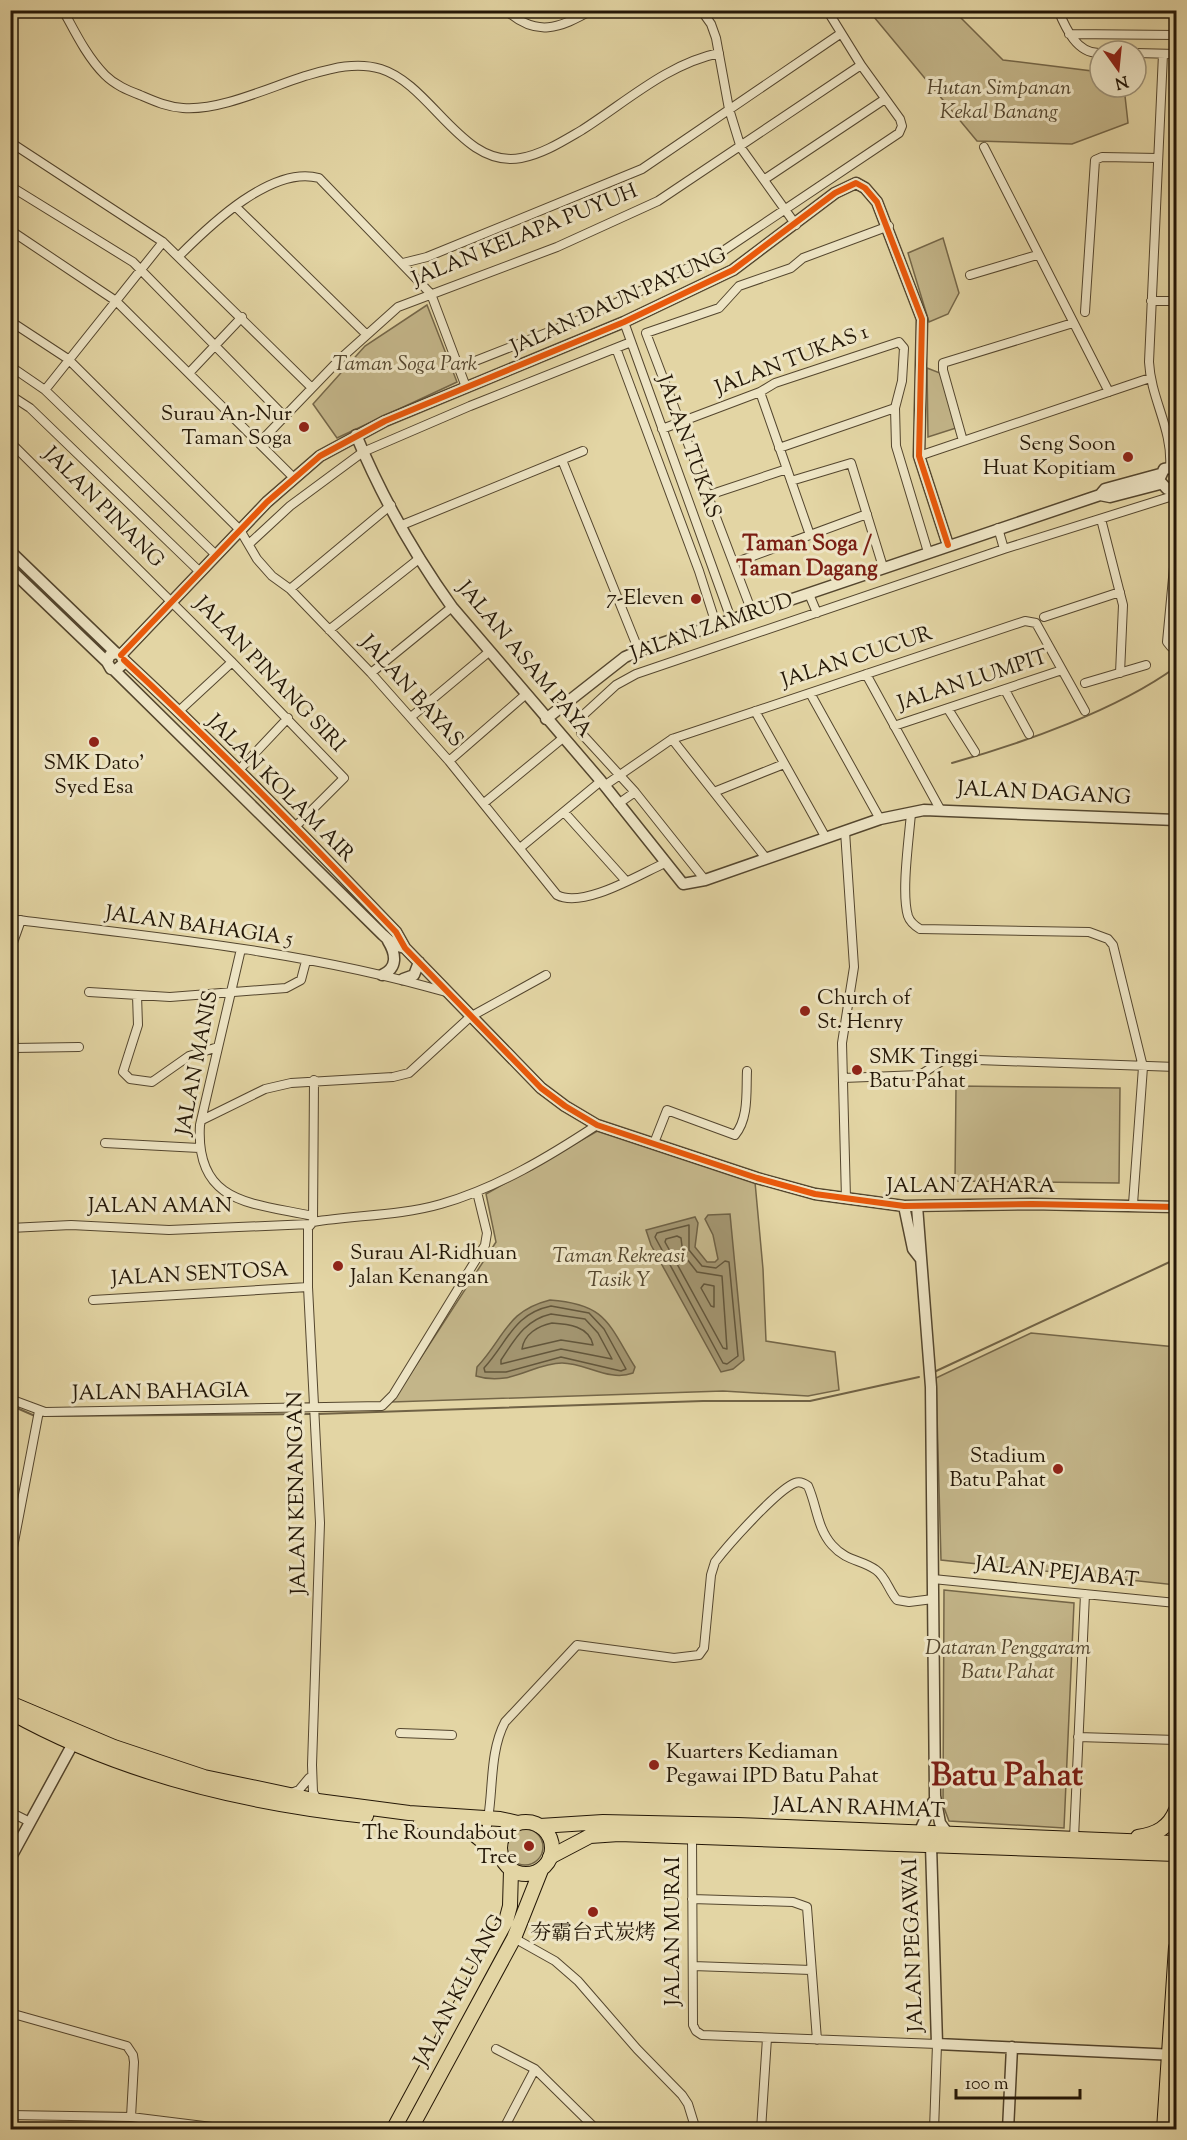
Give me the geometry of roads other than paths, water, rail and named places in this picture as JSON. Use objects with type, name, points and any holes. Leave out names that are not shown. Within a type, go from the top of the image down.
[{"type":"main road","points":[[10,1702],[76,1737],[204,1777],[285,1795],[309,1803],[460,1828],[484,1839],[511,1870],[526,1874],[541,1870],[550,1857],[549,1836],[540,1826],[490,1818],[309,1803],[274,1805],[187,1784],[10,1712]]},
{"type":"main road","points":[[1115,1840],[1152,1834],[1172,1820],[1176,1810]]},
{"type":"main road","name":"JALAN RAHMAT","points":[[540,1826],[603,1822],[1176,1843]]},
{"type":"main road","points":[[500,1856],[499,1848],[505,1832],[518,1823]]},
{"type":"main road","name":"JALAN RAHMAT","points":[[550,1857],[579,1840],[599,1834],[1176,1854]]},
{"type":"main road","name":"JALAN KLUANG","points":[[393,2130],[506,1921],[510,1906],[511,1870]]},
{"type":"main road","name":"JALAN KLUANG","points":[[409,2128],[514,1938],[541,1870]]},
{"type":"main road","points":[[1164,2130],[1173,2054],[1176,1947]]},
{"type":"street","points":[[63,10],[85,50],[105,75],[121,87],[164,106],[184,108],[210,106],[340,66],[377,68],[397,75],[477,149],[506,159],[539,153],[572,136],[685,62],[719,53]]},
{"type":"street","points":[[506,10],[527,25],[548,28],[567,24],[592,10]]},
{"type":"street","points":[[701,10],[711,24],[719,53],[729,109],[741,148],[765,179],[795,225]]},
{"type":"street","points":[[460,367],[586,317],[693,267],[723,251],[899,133],[902,126],[900,119],[840,34],[827,10]]},
{"type":"street","points":[[1058,10],[1069,34],[1084,50],[1088,51]]},
{"type":"street","points":[[403,263],[427,257],[618,181],[650,164],[840,34]]},
{"type":"street","points":[[1069,34],[1176,36]]},
{"type":"street","points":[[1148,53],[1176,54]]},
{"type":"street","points":[[1162,54],[1151,302],[1150,378],[1170,439],[1167,489],[1176,490]]},
{"type":"street","name":"JALAN KELAPA PUYUH","points":[[260,442],[366,334],[398,307],[600,230],[658,201],[741,148],[861,65]]},
{"type":"street","points":[[765,179],[885,99]]},
{"type":"street","points":[[10,142],[164,242],[312,388]]},
{"type":"street","points":[[984,147],[1037,255],[1109,392]]},
{"type":"street","points":[[1085,312],[1095,160],[1102,157],[1158,158]]},
{"type":"street","points":[[179,256],[207,228],[270,185],[289,176],[306,174],[319,178],[403,263],[430,294],[466,387]]},
{"type":"street","name":"JALAN DAUN PAYUNG","points":[[110,666],[121,668],[120,656],[171,600],[293,477],[320,456],[356,435],[624,322],[733,270],[835,194],[856,183],[865,188],[877,202],[889,226],[922,320],[919,456],[948,545]]},
{"type":"street","points":[[10,186],[141,270],[285,417]]},
{"type":"street","points":[[236,207],[366,334]]},
{"type":"street","points":[[752,612],[682,422],[645,336],[647,332],[718,308],[739,286],[789,269],[803,258],[889,226]]},
{"type":"street","points":[[10,230],[116,301],[190,372],[293,477]]},
{"type":"street","points":[[45,390],[164,242]]},
{"type":"street","points":[[970,275],[1037,255]]},
{"type":"street","points":[[1151,302],[1176,301]]},
{"type":"street","points":[[190,372],[242,317]]},
{"type":"street","name":"JALAN BAYAS","points":[[10,321],[68,359],[240,530],[272,576],[290,589],[411,717],[484,803],[557,895],[572,898],[606,890],[626,881]]},
{"type":"street","name":"JALAN TUKAS","points":[[624,322],[731,619]]},
{"type":"street","points":[[963,441],[943,363],[1073,323]]},
{"type":"street","name":"JALAN TUKAS 1","points":[[662,429],[760,392],[775,383],[896,341],[904,348],[902,381],[895,408],[896,446],[928,552]]},
{"type":"street","points":[[249,544],[316,485],[363,452],[631,342]]},
{"type":"street","points":[[616,348],[716,624]]},
{"type":"street","points":[[10,366],[45,390],[215,554]]},
{"type":"street","points":[[919,456],[1150,378]]},
{"type":"street","points":[[760,392],[810,535]]},
{"type":"street","points":[[10,395],[30,408],[200,571]]},
{"type":"street","points":[[779,448],[895,408]]},
{"type":"street","name":"JALAN ASAM PAYA","points":[[356,435],[420,558],[452,606],[525,695],[602,783],[683,884],[693,884]]},
{"type":"street","name":"JALAN PINANG","points":[[10,442],[171,600]]},
{"type":"street","points":[[402,525],[583,451]]},
{"type":"street","points":[[562,460],[639,651]]},
{"type":"street","points":[[791,480],[851,463],[883,567]]},
{"type":"street","points":[[709,495],[787,469]]},
{"type":"street","points":[[546,719],[625,657],[639,651],[1100,495],[1106,489],[1167,474]]},
{"type":"street","name":"JALAN ZAMRUD","points":[[620,775],[581,733],[580,718],[627,678],[1004,549],[1101,519],[1176,490]]},
{"type":"street","points":[[290,589],[391,505]]},
{"type":"street","points":[[734,564],[867,514]]},
{"type":"street","points":[[1101,519],[1123,605],[1120,673]]},
{"type":"street","points":[[998,528],[1004,549]]},
{"type":"street","points":[[1176,546],[1167,642],[1171,647],[1176,647]]},
{"type":"street","name":"JALAN KOLAM AIR","points":[[10,551],[239,770],[396,932],[405,948]]},
{"type":"street","points":[[329,630],[420,558]]},
{"type":"street","name":"JALAN KOLAM AIR","points":[[10,569],[383,935],[394,945],[405,948]]},
{"type":"street","points":[[1044,617],[1120,592]]},
{"type":"street","points":[[809,594],[817,613]]},
{"type":"street","name":"JALAN PINANG SIRI","points":[[171,600],[344,778],[295,827]]},
{"type":"street","points":[[371,673],[452,606]]},
{"type":"street","name":"JALAN CUCUR","points":[[520,848],[602,783],[620,775],[672,739],[1025,621],[1036,623],[1085,711]]},
{"type":"street","points":[[411,717],[490,651]]},
{"type":"street","points":[[179,711],[232,662]]},
{"type":"street","points":[[1085,683],[1146,666]]},
{"type":"street","name":"JALAN LUMPIT","points":[[894,726],[1062,670]]},
{"type":"street","points":[[866,674],[940,809]]},
{"type":"street","points":[[1005,690],[1029,734]]},
{"type":"street","points":[[810,693],[880,819]]},
{"type":"street","points":[[449,761],[525,695]]},
{"type":"street","points":[[948,709],[975,752]]},
{"type":"street","points":[[755,711],[826,838]]},
{"type":"street","points":[[239,770],[288,718]]},
{"type":"street","points":[[484,803],[563,738]]},
{"type":"street","points":[[672,739],[765,858]]},
{"type":"street","points":[[714,792],[784,764]]},
{"type":"street","points":[[620,775],[705,880]]},
{"type":"street","points":[[618,804],[636,792]]},
{"type":"street","name":"JALAN DAGANG","points":[[693,884],[880,819],[940,809],[1176,820]]},
{"type":"street","points":[[564,812],[626,881],[665,863]]},
{"type":"street","points":[[911,813],[906,889],[907,915],[911,922],[920,929],[1089,932],[1108,939],[1115,951],[1143,1067],[1133,1204]]},
{"type":"street","points":[[846,831],[854,967],[842,1043],[846,1199]]},
{"type":"street","name":"JALAN BAHAGIA 5","points":[[10,919],[241,949],[403,979],[447,992]]},
{"type":"street","points":[[10,951],[21,920]]},
{"type":"street","points":[[382,975],[389,972],[395,957],[393,948],[383,935]]},
{"type":"street","name":"JALAN ZAHARA","points":[[405,948],[541,1088],[597,1125],[757,1178],[846,1199],[903,1206],[1133,1204],[1176,1207]]},
{"type":"street","name":"JALAN MANIS","points":[[241,949],[202,1120],[199,1148],[209,1177],[217,1188],[235,1199],[312,1221]]},
{"type":"street","points":[[89,992],[170,997],[230,993],[295,984],[301,980],[306,961]]},
{"type":"street","points":[[403,979],[417,971],[419,962]]},
{"type":"street","points":[[10,969],[14,1048],[10,1113]]},
{"type":"street","points":[[202,1120],[265,1089],[315,1080],[393,1077],[409,1073],[470,1017],[546,975]]},
{"type":"street","points":[[137,995],[138,1025],[123,1072],[130,1079],[152,1082],[189,1056],[218,1047]]},
{"type":"street","points":[[14,1048],[79,1047]]},
{"type":"street","points":[[843,1078],[920,1075],[942,1061],[951,1059],[1176,1067]]},
{"type":"street","points":[[654,1143],[667,1110],[735,1135],[741,1127],[745,1108],[747,1071]]},
{"type":"street","name":"JALAN KENANGAN","points":[[309,1803],[313,1792],[320,1545],[308,1287],[315,1080]]},
{"type":"street","points":[[312,1221],[395,1214],[440,1204],[477,1191],[514,1174],[597,1125]]},
{"type":"street","points":[[105,1143],[199,1148]]},
{"type":"street","name":"JALAN BAHAGIA","points":[[10,1399],[38,1417],[315,1414],[382,1406],[391,1398],[485,1245],[487,1233],[477,1191]]},
{"type":"street","points":[[903,1206],[913,1249],[920,1257]]},
{"type":"street","points":[[917,1206],[931,1387],[935,1796],[940,1823],[948,1834]]},
{"type":"street","name":"JALAN AMAN","points":[[10,1228],[71,1225],[169,1230],[312,1221]]},
{"type":"street","name":"JALAN SENTOSA","points":[[93,1300],[308,1287]]},
{"type":"street","points":[[10,1563],[38,1417]]},
{"type":"street","points":[[484,1839],[490,1818],[497,1737],[505,1722],[577,1645],[674,1658],[699,1655],[704,1648],[711,1575],[715,1562],[795,1482],[808,1486],[823,1532],[844,1557],[874,1568],[882,1575],[897,1600],[909,1602],[933,1599]]},
{"type":"street","name":"JALAN PEJABAT","points":[[933,1579],[1176,1603]]},
{"type":"street","points":[[1074,1838],[1085,1594]]},
{"type":"street","points":[[400,1733],[452,1735]]},
{"type":"street","points":[[10,1859],[76,1737]]},
{"type":"street","points":[[1078,1737],[1176,1739]]},
{"type":"street","name":"JALAN KENANGAN","points":[[309,1803],[309,1778],[312,1765]]},
{"type":"street","points":[[285,1795],[299,1790],[309,1778]]},
{"type":"street","points":[[919,1833],[929,1815],[935,1796]]},
{"type":"street","points":[[10,1812],[30,1822]]},
{"type":"street","name":"JALAN MURAI","points":[[692,1836],[693,2025],[702,2035],[767,2038]]},
{"type":"street","name":"JALAN PEGAWAI","points":[[931,1845],[937,2044],[934,2130]]},
{"type":"street","points":[[692,1899],[802,1903],[808,1911],[817,2040]]},
{"type":"street","points":[[514,1938],[555,1962],[578,1981],[637,2049],[682,2095],[688,2104],[696,2130]]},
{"type":"street","points":[[693,1966],[811,1970]]},
{"type":"street","points":[[10,2013],[127,2046],[134,2062],[131,2117]]},
{"type":"street","points":[[761,2130],[767,2038],[937,2044]]},
{"type":"street","name":"JALAN PEGAWAI","points":[[937,2044],[1173,2054]]},
{"type":"street","points":[[1012,2047],[1008,2128],[1081,2129]]},
{"type":"street","points":[[496,2049],[535,2069],[597,2130]]},
{"type":"street","points":[[503,2130],[535,2069]]},
{"type":"street","points":[[10,2115],[131,2117],[236,2130]]},
{"type":"water","points":[[730,1214],[744,1360],[733,1369],[721,1372],[651,1245],[646,1230],[695,1217],[698,1223],[695,1247],[707,1262],[715,1262],[718,1259],[713,1235],[705,1219],[708,1215]]},
{"type":"water","points":[[550,1300],[583,1306],[603,1318],[635,1367],[633,1373],[606,1374],[562,1363],[500,1379],[476,1376],[477,1367],[515,1318],[535,1305]]},
{"type":"waterway","points":[[952,763],[1009,746],[1068,724],[1126,697],[1176,667]]},
{"type":"waterway","points":[[934,1372],[1176,1259]]},
{"type":"waterway","points":[[317,1414],[703,1401],[810,1401],[919,1377]]},
{"type":"waterway","points":[[10,1405],[35,1416]]},
{"type":"waterway","points":[[41,1416],[311,1414]]},
{"type":"place","name":"Surau An-Nur Taman Soga","points":[[304,427]]},
{"type":"place","name":"Seng Soon Huat Kopitiam","points":[[1128,457]]},
{"type":"place","name":"7-Eleven","points":[[696,599]]},
{"type":"place","name":"SMK Dato' Syed Esa","points":[[94,742]]},
{"type":"place","name":"Church of St. Henry","points":[[805,1011]]},
{"type":"place","name":"SMK Tinggi Batu Pahat","points":[[857,1070]]},
{"type":"place","name":"Surau Al-Ridhuan Jalan Kenangan","points":[[338,1266]]},
{"type":"place","name":"Stadium Batu Pahat","points":[[1058,1469]]},
{"type":"place","name":"Kuarters Kediaman Pegawai IPD Batu Pahat","points":[[654,1765]]},
{"type":"place","name":"The Roundabout Tree","points":[[529,1846]]},
{"type":"place","name":"夯霸台式炭烤","points":[[593,1912]]},
{"type":"district","name":"Taman Soga / Taman Dagang","points":[[807,558]]},
{"type":"district","name":"Batu Pahat","points":[[1007,1777]]},
{"type":"park label","name":"Hutan Simpanan Kekal Banang","points":[[999,101]]},
{"type":"park label","name":"Taman Soga Park","points":[[405,365]]},
{"type":"park label","name":"Taman Rekreasi Tasik Y","points":[[619,1269]]},
{"type":"park label","name":"Dataran Penggaram Batu Pahat","points":[[1008,1661]]}]
